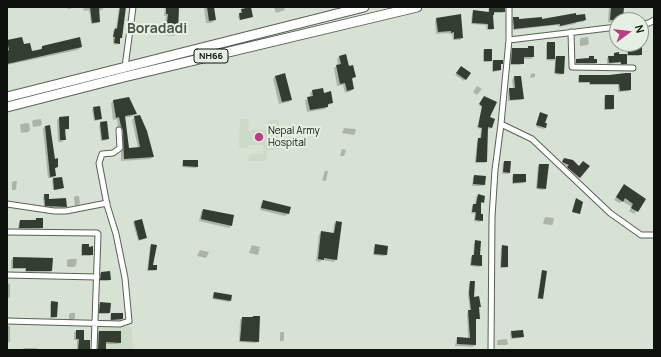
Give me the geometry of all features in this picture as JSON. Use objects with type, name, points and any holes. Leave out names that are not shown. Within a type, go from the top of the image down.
[{"type":"highway","name":"NH66","points":[[7,97],[364,7]]},
{"type":"highway","name":"NH66","points":[[7,107],[131,75],[417,7]]},
{"type":"street","points":[[125,67],[133,7]]},
{"type":"street","points":[[491,350],[492,217],[495,170],[509,40],[509,7]]},
{"type":"street","points":[[509,40],[609,28]]},
{"type":"street","points":[[571,32],[572,67],[633,68]]},
{"type":"street","points":[[501,124],[532,139],[610,213],[641,235],[654,235]]},
{"type":"street","points":[[7,321],[120,324],[129,321],[125,278],[99,163],[102,154],[113,153],[120,148],[119,130]]},
{"type":"street","points":[[7,204],[54,211],[66,211],[107,203]]},
{"type":"street","points":[[7,232],[97,233],[99,236],[94,350]]},
{"type":"street","points":[[7,275],[97,277]]},
{"type":"shaded area","name":"Nepal Army Hospital","points":[[240,119],[249,119],[248,130],[267,129],[268,120],[279,120],[277,149],[267,150],[267,159],[265,161],[248,161],[249,154],[263,154],[263,145],[249,145],[247,148],[239,148]]},
{"type":"shaded area","points":[[96,325],[132,327],[133,350],[94,350]]},
{"type":"building","points":[[90,7],[99,7],[100,22],[92,23]]},
{"type":"building","points":[[120,7],[126,7],[120,44],[114,43],[115,37],[113,37],[115,28],[117,29]]},
{"type":"building","points":[[166,7],[179,7],[178,34],[166,33],[168,14],[166,14]]},
{"type":"building","points":[[207,7],[214,7],[216,20],[209,21]]},
{"type":"building","points":[[251,7],[253,17],[240,20],[239,13],[242,13],[241,9]]},
{"type":"building","points":[[489,7],[505,7],[505,12],[494,12],[494,29],[488,29],[488,24],[472,23],[473,10],[489,12]]},
{"type":"building","points":[[611,7],[624,7],[624,12],[611,12]]},
{"type":"building","points":[[576,13],[576,15],[585,14],[586,20],[560,26],[560,24],[514,29],[513,17],[519,17],[519,19],[542,17],[542,19]]},
{"type":"building","points":[[461,14],[463,38],[454,39],[454,32],[451,33],[451,31],[438,32],[436,18]]},
{"type":"building","points":[[22,37],[24,44],[30,43],[32,51],[42,49],[42,46],[80,37],[82,47],[7,64],[7,51],[9,50],[7,40]]},
{"type":"building","points":[[547,42],[555,42],[555,59],[547,59]]},
{"type":"building","points":[[528,46],[534,46],[534,57],[524,57],[524,64],[511,64],[512,48],[528,48]]},
{"type":"building","points":[[484,49],[492,49],[492,61],[484,61]]},
{"type":"building","points":[[619,52],[619,54],[627,54],[627,64],[621,64],[621,62],[609,63],[608,56],[614,56],[614,53]]},
{"type":"building","points":[[628,52],[642,52],[642,55],[628,55]]},
{"type":"building","points":[[346,54],[349,66],[353,65],[356,77],[352,78],[354,89],[347,91],[345,83],[340,84],[336,65],[341,64],[339,56]]},
{"type":"building","points":[[556,56],[565,56],[564,74],[555,73]]},
{"type":"building","points":[[589,56],[594,56],[594,59],[597,59],[597,63],[576,63],[576,59],[589,58]]},
{"type":"building","points":[[493,60],[503,60],[501,70],[493,71]]},
{"type":"building","points":[[461,66],[471,73],[466,80],[456,73]]},
{"type":"building","points":[[285,73],[292,100],[282,102],[275,76]]},
{"type":"building","points":[[631,73],[631,90],[620,91],[619,84],[590,84],[590,82],[579,82],[579,75],[609,75]]},
{"type":"building","points":[[514,76],[521,76],[524,99],[510,100],[509,88],[515,88]]},
{"type":"building","points":[[323,88],[324,93],[331,91],[333,103],[328,104],[328,107],[310,110],[307,97],[313,96],[312,90]]},
{"type":"building","points":[[605,95],[614,95],[614,109],[605,109]]},
{"type":"building","points":[[484,96],[497,102],[490,117],[495,119],[492,128],[488,127],[487,162],[476,162],[478,138],[481,138],[482,128],[478,127],[482,106],[479,104]]},
{"type":"building","points":[[129,97],[137,114],[125,116],[129,148],[140,147],[134,116],[140,115],[147,131],[154,157],[124,159],[123,130],[119,117],[116,118],[113,100]]},
{"type":"building","points":[[100,106],[102,119],[95,120],[93,107]]},
{"type":"building","points":[[540,112],[548,115],[545,123],[547,123],[546,128],[536,125]]},
{"type":"building","points":[[69,116],[69,129],[65,129],[66,140],[60,140],[59,117]]},
{"type":"building","points":[[107,121],[109,139],[102,140],[100,122]]},
{"type":"building","points":[[50,125],[55,159],[58,158],[58,167],[55,168],[56,176],[50,177],[45,126]]},
{"type":"building","points":[[564,158],[573,160],[579,166],[583,161],[590,166],[580,178],[567,167],[569,165],[562,162]]},
{"type":"building","points":[[183,160],[198,160],[198,167],[183,166]]},
{"type":"building","points":[[504,161],[511,161],[510,173],[503,172]]},
{"type":"building","points":[[539,164],[549,164],[546,189],[537,188]]},
{"type":"building","points":[[513,174],[526,174],[526,182],[513,183]]},
{"type":"building","points":[[474,175],[486,176],[485,185],[473,184]]},
{"type":"building","points":[[62,177],[64,188],[54,190],[53,178]]},
{"type":"building","points":[[624,184],[646,199],[638,212],[631,208],[633,204],[625,198],[623,202],[616,197]]},
{"type":"building","points":[[44,194],[49,194],[49,199],[66,198],[67,207],[45,206]]},
{"type":"building","points":[[478,194],[485,196],[484,203],[481,202],[481,214],[483,214],[483,221],[475,220],[476,212],[472,212],[473,204],[476,204]]},
{"type":"building","points":[[576,198],[583,202],[580,214],[572,212]]},
{"type":"building","points":[[263,200],[291,207],[289,214],[261,208]]},
{"type":"building","points":[[203,209],[234,215],[232,226],[201,219]]},
{"type":"building","points":[[36,218],[43,218],[43,228],[19,228],[20,220],[36,220]]},
{"type":"building","points":[[142,219],[147,238],[139,240],[134,221]]},
{"type":"building","points":[[336,221],[342,222],[337,260],[324,258],[324,260],[318,259],[321,231],[334,233]]},
{"type":"building","points":[[475,240],[481,241],[480,255],[482,255],[482,266],[471,265],[472,255],[474,255]]},
{"type":"building","points":[[82,244],[89,244],[89,247],[93,246],[93,255],[82,255]]},
{"type":"building","points":[[151,244],[157,245],[153,265],[157,265],[157,270],[148,270]]},
{"type":"building","points":[[375,244],[388,246],[387,255],[374,254]]},
{"type":"building","points":[[502,245],[508,246],[508,267],[501,267]]},
{"type":"building","points":[[13,257],[53,258],[52,271],[26,271],[26,268],[13,268]]},
{"type":"building","points":[[542,270],[547,271],[543,299],[538,298]]},
{"type":"building","points":[[110,271],[111,280],[100,280],[101,272]]},
{"type":"building","points":[[470,281],[475,281],[474,297],[479,296],[481,307],[479,307],[480,319],[476,319],[476,345],[457,344],[457,337],[470,338],[468,310],[471,310],[469,293]]},
{"type":"building","points":[[214,292],[232,295],[231,301],[213,298]]},
{"type":"building","points":[[51,301],[58,302],[57,317],[51,317]]},
{"type":"building","points":[[100,302],[111,303],[110,313],[99,313]]},
{"type":"building","points":[[111,313],[123,313],[123,319],[111,320]]},
{"type":"building","points":[[260,316],[259,342],[240,341],[242,317]]},
{"type":"building","points":[[76,330],[84,330],[84,340],[90,340],[90,350],[78,350],[79,339],[76,339]]},
{"type":"building","points":[[523,330],[524,337],[512,338],[511,331]]},
{"type":"building","points":[[99,331],[121,331],[121,343],[106,342],[106,350],[98,350]]},
{"type":"place","name":"Nepal Army Hospital","points":[[259,137]]},
{"type":"district","name":"Boradadi","points":[[157,29]]}]
